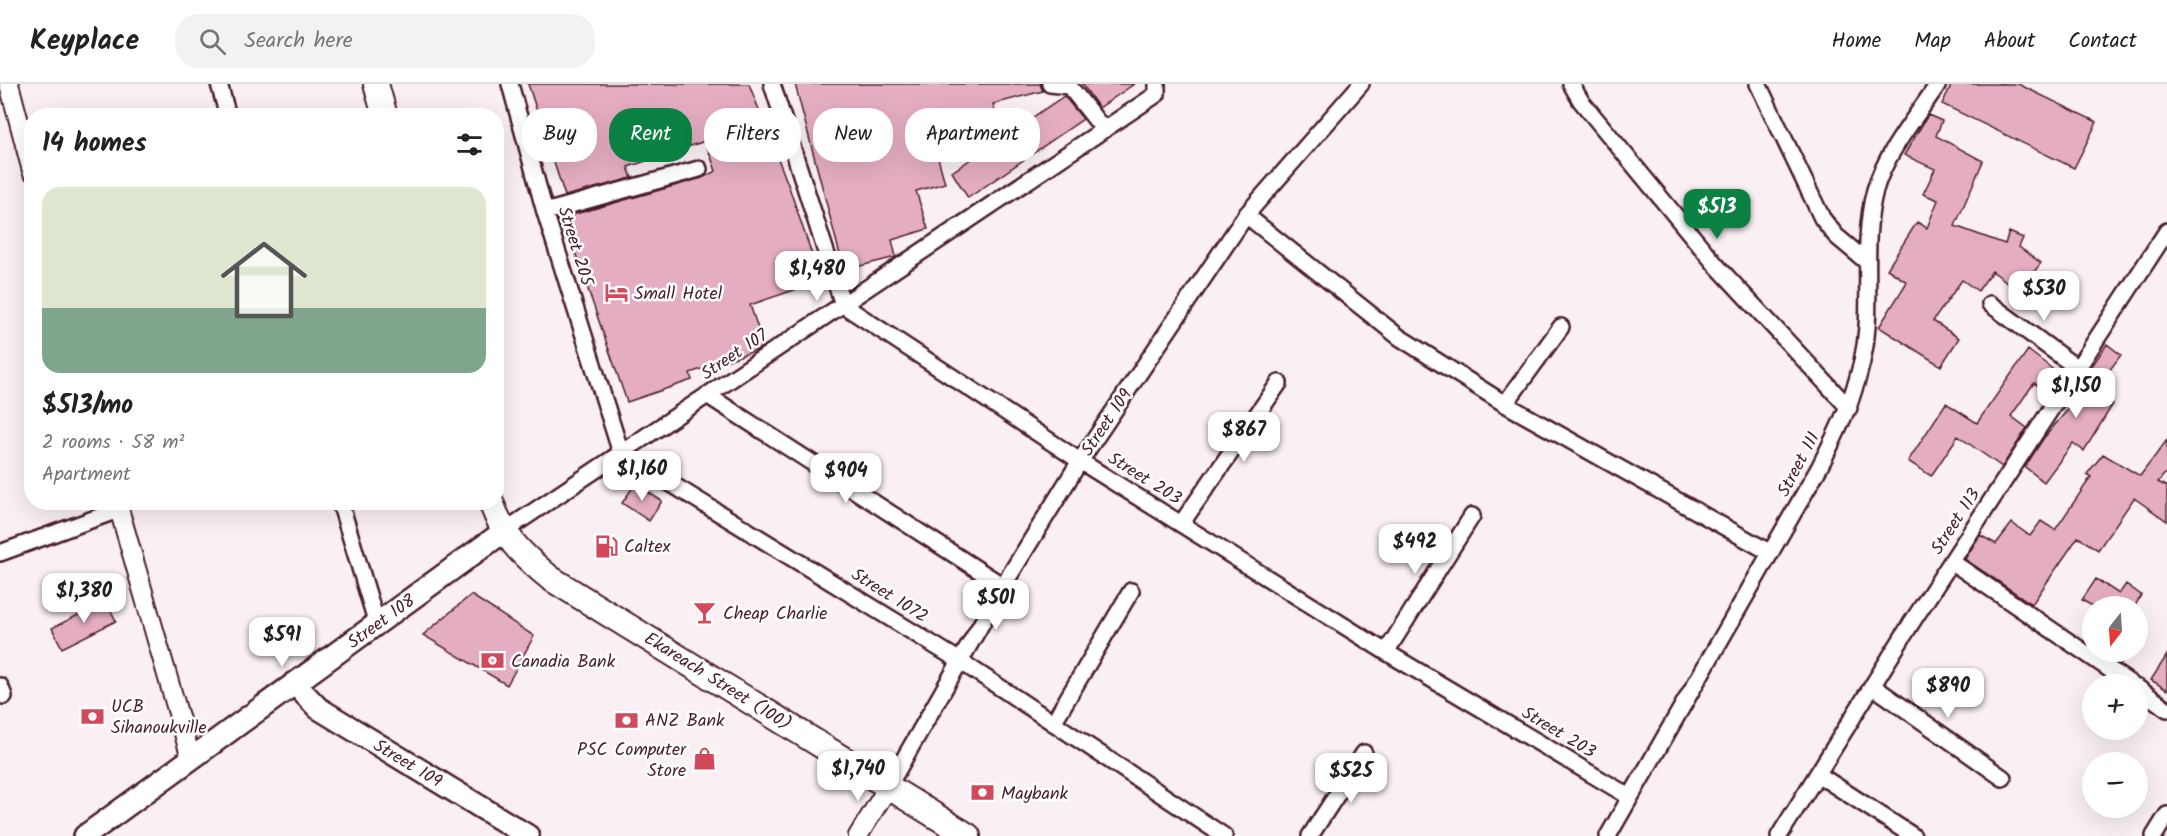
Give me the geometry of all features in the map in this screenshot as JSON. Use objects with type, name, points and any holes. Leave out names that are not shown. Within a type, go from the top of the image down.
[{"type":"main road","points":[[376,84],[383,108]]},
{"type":"main road","name":"Ekareach Street (100)","points":[[494,510],[503,532],[521,554],[550,578],[968,836]]},
{"type":"main road","name":"Street 108","points":[[85,836],[503,532]]},
{"type":"main road","name":"Street 109","points":[[294,683],[318,708],[528,836]]},
{"type":"street","points":[[9,84],[24,141]]},
{"type":"street","points":[[219,84],[226,108]]},
{"type":"street","name":"Street 205","points":[[510,84],[545,212],[621,453]]},
{"type":"street","points":[[772,84],[843,304]]},
{"type":"street","points":[[1050,84],[1069,86],[1104,130]]},
{"type":"street","name":"Street 107","points":[[503,532],[1157,94],[1157,84]]},
{"type":"street","name":"Street 109","points":[[888,787],[1003,586],[1080,461],[1246,215],[1361,84]]},
{"type":"street","points":[[1571,84],[1581,100],[1716,265],[1849,408]]},
{"type":"street","points":[[1758,84],[1822,218],[1836,236],[1866,261]]},
{"type":"street","name":"Street 111","points":[[1608,836],[1819,468],[1849,408],[1862,363],[1867,326],[1866,261],[1876,189],[1893,152],[1938,84]]},
{"type":"street","points":[[545,212],[699,169]]},
{"type":"street","points":[[1246,215],[1399,337],[1505,404],[1771,553]]},
{"type":"street","name":"Street 113","points":[[1779,836],[1952,562],[2167,231]]},
{"type":"street","name":"Street 203","points":[[843,304],[1080,461],[1386,652],[1630,797]]},
{"type":"street","points":[[1990,304],[2077,368]]},
{"type":"street","points":[[1505,404],[1561,327]]},
{"type":"street","points":[[1181,524],[1279,383]]},
{"type":"street","points":[[707,395],[1003,586]]},
{"type":"street","name":"Street 1072","points":[[621,453],[960,661],[1224,836]]},
{"type":"street","points":[[0,553],[107,510]]},
{"type":"street","points":[[118,510],[191,758]]},
{"type":"street","points":[[342,510],[377,624]]},
{"type":"street","points":[[1386,652],[1472,516]]},
{"type":"street","points":[[1952,562],[2116,674]]},
{"type":"street","points":[[1053,723],[1131,591]]},
{"type":"street","points":[[1874,687],[2003,778]]},
{"type":"street","points":[[2148,695],[2167,709]]},
{"type":"street","points":[[1310,836],[1364,753]]},
{"type":"street","points":[[1819,775],[1913,836]]},
{"type":"street","points":[[858,836],[888,787]]},
{"type":"street","points":[[2154,836],[2167,815]]},
{"type":"building","points":[[528,84],[749,84],[758,108],[704,108],[704,141],[692,145],[692,108],[609,108],[609,162],[643,162],[628,167],[632,178],[565,196],[554,162],[597,162],[597,108],[536,108]]},
{"type":"building","points":[[795,84],[1040,84],[1043,91],[993,104],[994,108],[905,108],[905,162],[939,162],[945,183],[916,191],[928,229],[892,240],[896,257],[844,270],[816,162],[893,162],[893,108],[813,108],[813,152]]},
{"type":"building","points":[[1082,84],[1134,84],[1099,108]]},
{"type":"building","points":[[1952,84],[2018,84],[2097,122],[2074,168],[1942,104]]},
{"type":"building","points":[[1064,96],[1083,119],[1040,149],[1040,112]]},
{"type":"building","points":[[1928,115],[1942,121],[1936,136],[1983,161],[1955,226],[2005,244],[2009,232],[2023,238],[2019,247],[2041,263],[2019,291],[1992,271],[1978,291],[1962,280],[1933,321],[1959,338],[1941,366],[1879,327],[1907,282],[1887,269],[1917,222],[1927,228],[1938,200],[1923,194],[1935,169],[1904,155]]},
{"type":"building","points":[[713,162],[779,162],[821,281],[750,305],[764,346],[690,373],[692,380],[627,402],[564,220],[572,215],[702,178],[716,171]]},
{"type":"building","points":[[967,162],[1020,162],[968,198],[952,172]]},
{"type":"building","points":[[2107,344],[2121,355],[2094,391],[2113,404],[2084,451],[2073,443],[2044,482],[2025,467],[2043,439],[2070,407],[2066,404]]},
{"type":"building","points":[[2028,350],[2055,371],[2041,388],[2034,383],[2011,416],[2027,428],[2002,467],[1958,436],[1931,476],[1908,461],[1946,403],[1977,423]]},
{"type":"building","points":[[2167,440],[2167,471],[2158,482],[2167,487],[2167,521],[2134,498],[2098,550],[2078,537],[2032,604],[1965,559],[1980,535],[1996,544],[2012,523],[2030,536],[2041,521],[2055,530],[2091,477],[2087,474],[2103,454],[2140,476]]},
{"type":"building","points":[[635,484],[662,501],[649,521],[622,503]]},
{"type":"building","points":[[2096,579],[2119,594],[2126,584],[2141,595],[2140,596],[2085,596]]},
{"type":"building","name":"Canadia Bank","points":[[471,595],[534,636],[507,685],[423,635]]},
{"type":"building","points":[[106,601],[116,621],[62,648],[52,628]]},
{"type":"building","points":[[2167,655],[2167,690],[2151,680]]},
{"type":"place","name":"Small Hotel","points":[[616,293]]},
{"type":"place","name":"Caltex","points":[[606,546]]},
{"type":"place","name":"Cheap Charlie","points":[[705,613]]},
{"type":"place","name":"Canadia Bank","points":[[493,661]]},
{"type":"place","name":"UCB Sihanoukville","points":[[93,716]]},
{"type":"place","name":"ANZ Bank","points":[[627,720]]},
{"type":"place","name":"PSC Computer Store","points":[[704,759]]},
{"type":"place","name":"Maybank","points":[[983,793]]}]
